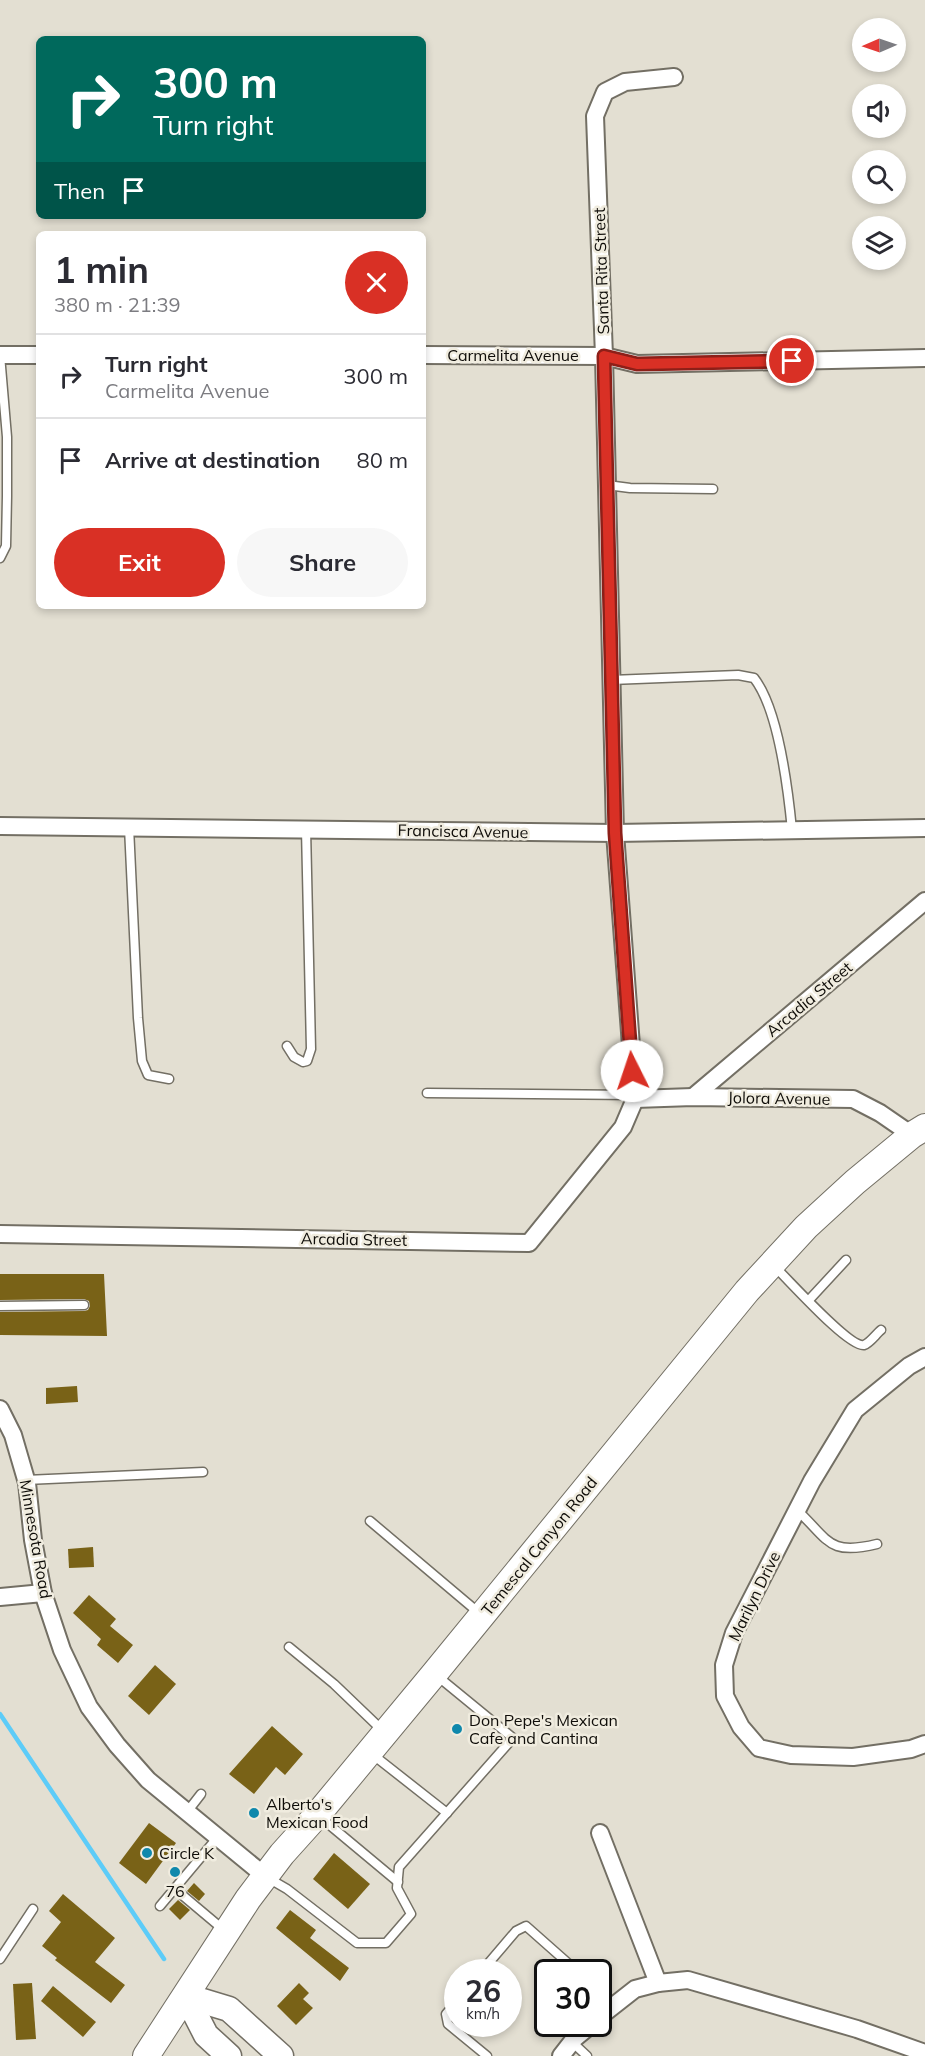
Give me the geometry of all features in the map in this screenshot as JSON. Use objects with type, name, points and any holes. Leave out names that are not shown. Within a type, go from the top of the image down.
[{"type":"main road","name":"Temescal Canyon Road","points":[[146,2056],[265,1876],[435,1674],[747,1291],[831,1205],[918,1131]]},
{"type":"main road","points":[[186,1996],[206,2035],[229,2056]]},
{"type":"main road","points":[[186,1996],[229,2009],[281,2056]]},
{"type":"street","name":"Santa Rita Street","points":[[635,1097],[615,833],[604,356],[595,116],[605,92],[625,82],[674,77]]},
{"type":"street","points":[[0,355],[36,355]]},
{"type":"street","name":"Carmelita Avenue","points":[[426,356],[604,356],[637,364],[925,358]]},
{"type":"street","name":"Francisca Avenue","points":[[0,826],[615,833],[925,828]]},
{"type":"street","name":"Arcadia Street","points":[[693,1097],[925,901]]},
{"type":"street","name":"Jolora Avenue","points":[[635,1097],[853,1099],[918,1131]]},
{"type":"street","name":"Arcadia Street","points":[[0,1234],[530,1243],[623,1127],[635,1097]]},
{"type":"street","name":"Marilyn Drive","points":[[925,1357],[909,1366],[855,1410],[812,1480],[734,1633],[724,1665],[725,1696],[741,1727],[759,1748],[791,1755],[853,1757],[911,1749],[925,1744]]},
{"type":"street","name":"Minnesota Road","points":[[0,1409],[12,1435],[26,1480],[33,1540],[43,1593],[62,1650],[89,1707],[117,1745],[148,1780],[265,1876]]},
{"type":"street","points":[[0,1597],[43,1593]]},
{"type":"street","points":[[600,1833],[658,1983]]},
{"type":"street","points":[[614,2005],[635,1989],[658,1983],[688,1980],[857,2028],[925,2053]]},
{"type":"street","points":[[561,2056],[578,2037]]},
{"type":"lane","points":[[0,355],[7,437],[4,496],[6,546],[0,558]]},
{"type":"lane","points":[[607,486],[713,489]]},
{"type":"lane","points":[[612,680],[738,675],[754,678],[763,690],[769,706],[786,779],[792,830]]},
{"type":"lane","points":[[129,827],[142,1061],[148,1075],[169,1079]]},
{"type":"lane","points":[[287,1047],[294,1057],[303,1062],[307,1061],[311,1048],[306,829]]},
{"type":"lane","points":[[427,1093],[635,1097]]},
{"type":"lane","points":[[809,1300],[846,1260]]},
{"type":"lane","points":[[772,1263],[843,1335],[860,1345],[866,1345],[881,1330]]},
{"type":"lane","points":[[0,1306],[84,1305]]},
{"type":"lane","points":[[26,1480],[203,1472]]},
{"type":"lane","points":[[797,1510],[834,1546],[847,1550],[877,1544]]},
{"type":"lane","points":[[370,1521],[482,1616]]},
{"type":"lane","points":[[289,1647],[334,1684],[377,1742],[447,1813]]},
{"type":"lane","points":[[265,1876],[287,1889],[357,1943],[386,1943],[411,1914],[398,1888],[399,1868],[513,1738],[435,1674]]},
{"type":"lane","points":[[187,1812],[201,1794]]},
{"type":"lane","points":[[318,1814],[398,1882]]},
{"type":"lane","points":[[160,1906],[217,1838]]},
{"type":"lane","points":[[175,1889],[227,1932]]},
{"type":"lane","points":[[0,1959],[33,1909]]},
{"type":"lane","points":[[492,1959],[516,1931],[526,1926],[563,1959]]},
{"type":"lane","points":[[464,2037],[487,2056]]},
{"type":"lane","points":[[572,2042],[587,2056]]},
{"type":"building","points":[[0,1274],[104,1274],[107,1336],[0,1335],[0,1312],[84,1311],[90,1306],[89,1301],[84,1299],[0,1300]]},
{"type":"building","points":[[77,1386],[78,1402],[46,1404],[46,1388]]},
{"type":"building","points":[[93,1547],[94,1567],[69,1568],[68,1549]]},
{"type":"building","points":[[89,1595],[116,1619],[110,1626],[133,1645],[118,1663],[97,1645],[101,1639],[73,1613]]},
{"type":"building","points":[[155,1665],[176,1684],[149,1715],[128,1696]]},
{"type":"building","points":[[272,1726],[303,1754],[285,1775],[276,1767],[254,1794],[229,1774]]},
{"type":"building","name":"Circle K","points":[[149,1823],[176,1843],[146,1884],[119,1863]]},
{"type":"building","points":[[334,1853],[370,1884],[348,1909],[313,1879]]},
{"type":"building","points":[[194,1883],[205,1894],[199,1901],[187,1891]]},
{"type":"building","points":[[63,1894],[115,1938],[95,1962],[125,1985],[111,2003],[55,1960],[57,1958],[42,1946],[61,1922],[49,1911]]},
{"type":"building","points":[[178,1900],[190,1910],[180,1920],[169,1909]]},
{"type":"building","points":[[290,1910],[316,1930],[310,1938],[349,1968],[340,1981],[276,1928]]},
{"type":"building","points":[[32,1983],[36,2039],[16,2040],[13,1984]]},
{"type":"building","points":[[299,1983],[309,1993],[303,1999],[313,2008],[296,2025],[277,2006]]},
{"type":"building","points":[[53,1986],[96,2022],[83,2037],[41,2001]]},
{"type":"waterway","points":[[0,1714],[164,1959]]},
{"type":"place","name":"Don Pepe's Mexican Cafe and Cantina","points":[[457,1729]]},
{"type":"place","name":"Alberto's Mexican Food","points":[[254,1813]]},
{"type":"place","name":"Circle K","points":[[147,1853]]},
{"type":"place","name":"76","points":[[175,1872]]},
{"type":"route","points":[[632,1071],[615,833],[604,356],[637,364],[792,361]]}]
